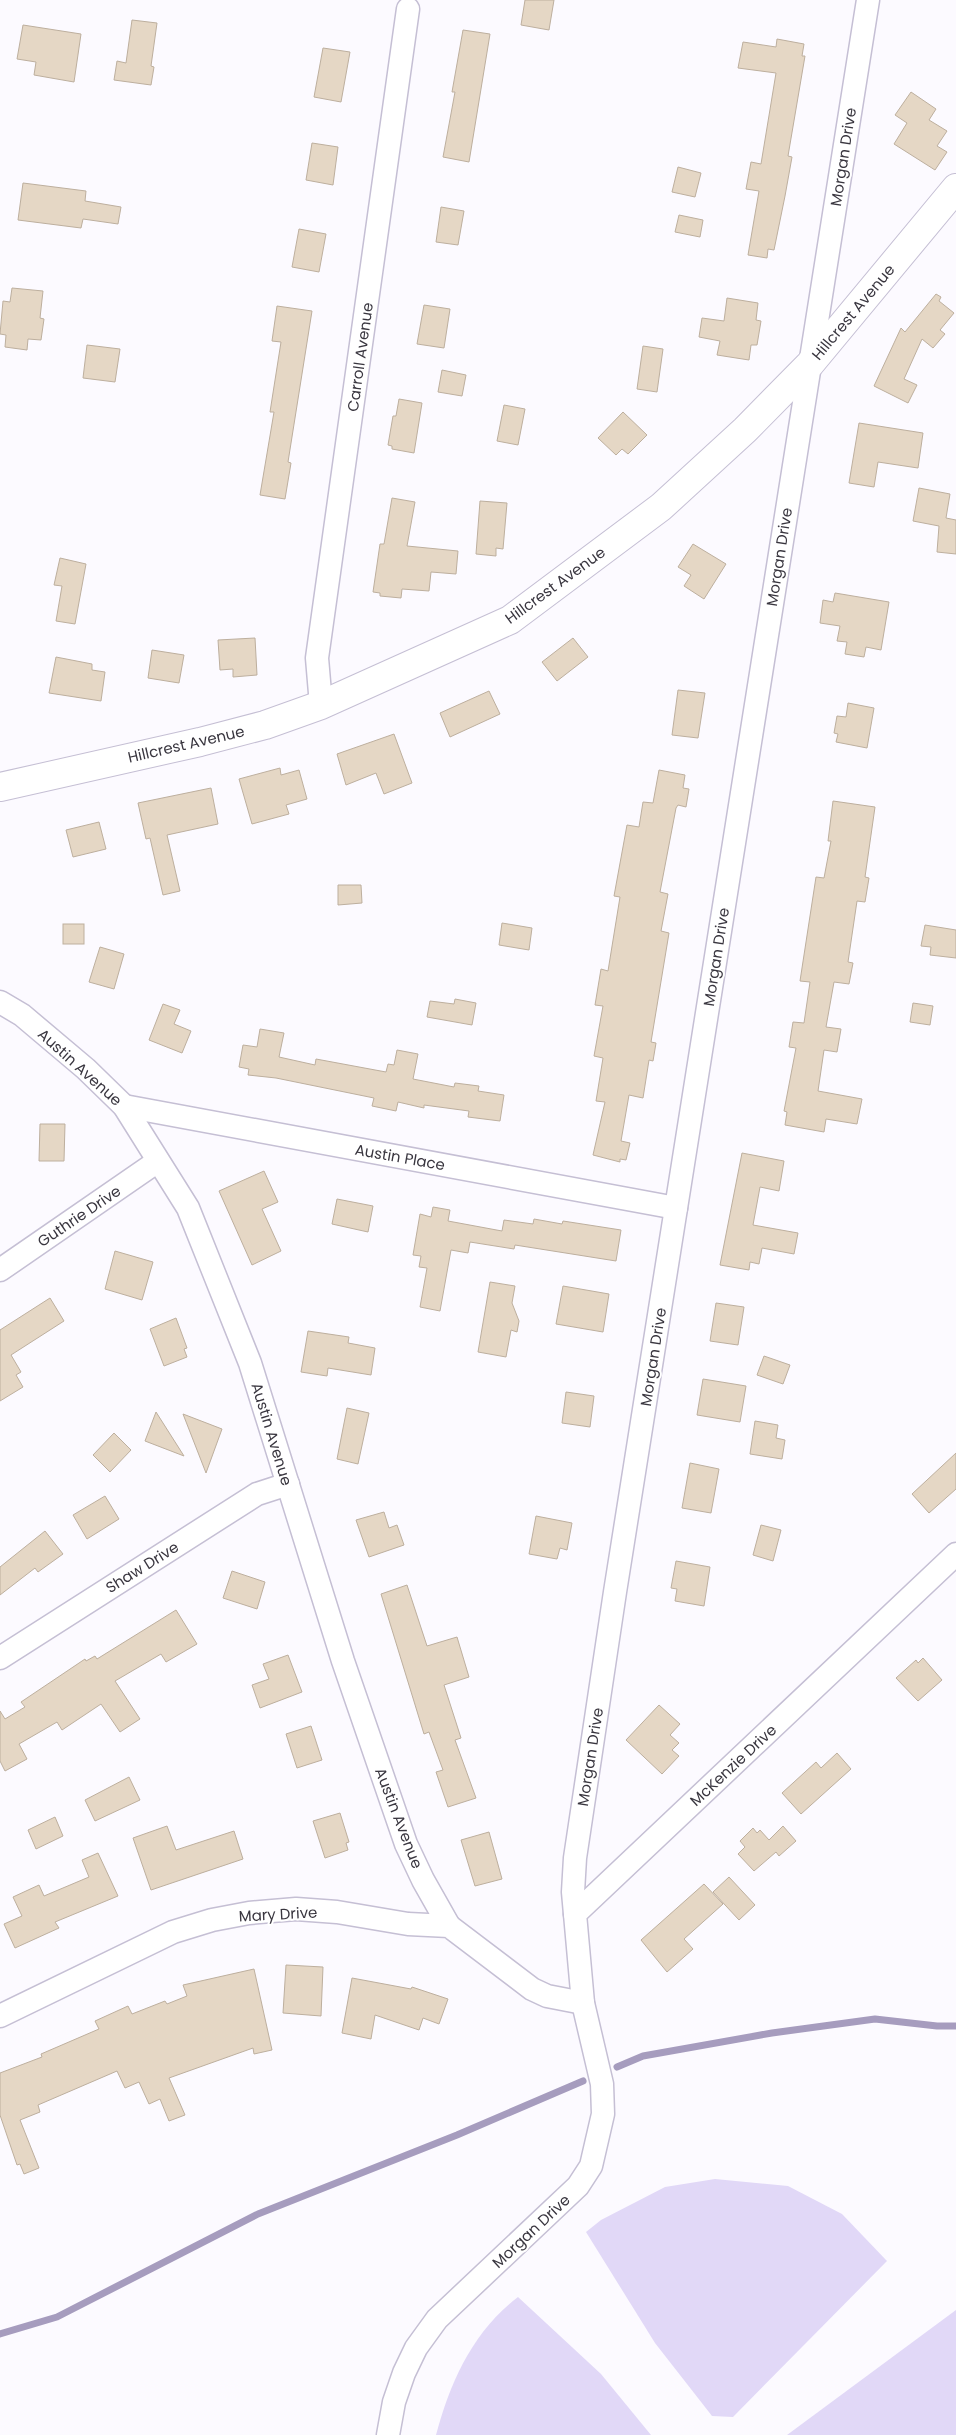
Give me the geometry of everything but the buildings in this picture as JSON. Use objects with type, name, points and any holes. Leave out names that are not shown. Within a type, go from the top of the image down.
[{"type":"street","name":"Morgan Drive","points":[[575,1914],[573,1892],[575,1858],[868,0]]},
{"type":"street","name":"Carroll Avenue","points":[[322,706],[317,658],[408,9]]},
{"type":"street","name":"Hillcrest Avenue","points":[[0,787],[200,742],[265,725],[322,706],[510,620],[661,507],[745,430],[810,364],[956,188]]},
{"type":"street","name":"Austin Avenue","points":[[0,1002],[22,1015],[86,1069],[124,1106],[188,1208],[221,1286],[250,1363],[343,1660],[406,1844],[423,1880],[449,1926]]},
{"type":"street","name":"Austin Place","points":[[124,1106],[676,1208]]},
{"type":"street","name":"Guthrie Drive","points":[[0,1270],[158,1161]]},
{"type":"street","name":"Shaw Drive","points":[[0,1658],[258,1494],[288,1484]]},
{"type":"street","name":"McKenzie Drive","points":[[575,1914],[956,1554]]},
{"type":"street","name":"Mary Drive","points":[[0,2016],[173,1932],[212,1920],[250,1913],[296,1910],[337,1912],[408,1924],[449,1926]]},
{"type":"street","points":[[449,1926],[532,1988],[547,1996],[564,2001],[583,2003],[575,1914]]},
{"type":"street","name":"Morgan Drive","points":[[388,2435],[394,2402],[404,2373],[416,2348],[437,2319],[571,2193],[591,2166],[603,2114],[602,2084],[583,2003]]},
{"type":"shaded area","points":[[715,2179],[788,2186],[842,2214],[887,2261],[733,2417],[712,2416],[655,2343],[586,2232],[601,2220],[665,2187]]},
{"type":"shaded area","points":[[518,2297],[601,2374],[651,2435],[436,2435],[448,2396],[465,2359],[488,2325]]},
{"type":"shaded area","points":[[956,2310],[956,2435],[787,2435]]},
{"type":"waterway","points":[[617,2067],[643,2056],[772,2033],[875,2019],[937,2026],[956,2026]]},
{"type":"waterway","points":[[0,2334],[57,2317],[258,2214],[457,2135],[583,2081]]}]
